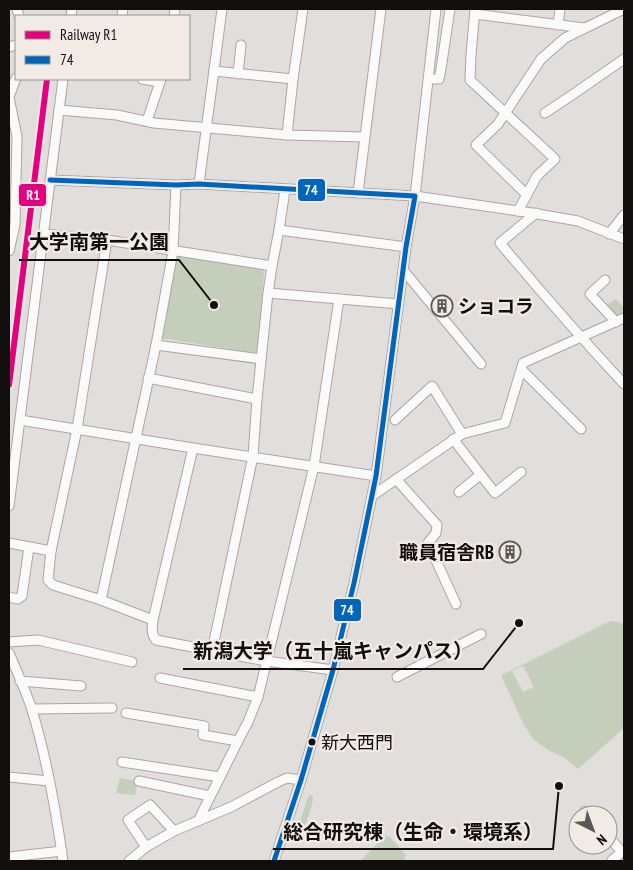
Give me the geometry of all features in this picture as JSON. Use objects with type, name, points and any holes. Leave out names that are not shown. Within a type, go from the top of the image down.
[{"type":"street","points":[[199,184],[222,9]]},
{"type":"street","points":[[287,135],[303,9]]},
{"type":"street","points":[[358,192],[381,9]]},
{"type":"street","points":[[274,861],[301,780],[333,670],[354,583],[376,476],[406,247],[415,196],[436,9]]},
{"type":"street","points":[[429,79],[438,79],[440,74],[450,9]]},
{"type":"street","points":[[558,25],[560,9]]},
{"type":"street","points":[[527,195],[476,145],[498,124],[540,59],[565,38],[624,9]]},
{"type":"street","points":[[518,211],[538,176],[556,159],[470,80],[470,55],[475,11],[584,28]]},
{"type":"street","points":[[238,74],[241,45]]},
{"type":"street","points":[[545,113],[624,59]]},
{"type":"street","points":[[214,71],[293,80]]},
{"type":"street","points":[[9,251],[15,225],[17,136],[9,98],[15,80]]},
{"type":"street","points":[[9,506],[63,80]]},
{"type":"street","points":[[147,121],[160,81]]},
{"type":"street","points":[[59,110],[117,115],[154,123],[287,135],[364,137]]},
{"type":"street","points":[[50,180],[176,185],[199,184],[415,196],[578,221],[624,239]]},
{"type":"street","points":[[101,600],[156,344],[173,251],[176,185]]},
{"type":"street","points":[[212,651],[253,456],[268,293],[280,230],[285,190]]},
{"type":"street","points":[[536,214],[500,243],[624,384]]},
{"type":"street","points":[[610,234],[624,215]]},
{"type":"street","points":[[280,230],[406,247]]},
{"type":"street","points":[[44,234],[107,240],[272,266]]},
{"type":"street","points":[[107,240],[77,429],[52,551],[48,580],[49,583],[153,620]]},
{"type":"street","points":[[404,271],[481,364]]},
{"type":"street","points":[[372,496],[462,434],[505,423],[523,363],[620,320],[590,294],[605,280]]},
{"type":"street","points":[[268,293],[399,304]]},
{"type":"street","points":[[200,820],[210,796],[248,722],[258,697],[314,466],[339,299]]},
{"type":"street","points":[[156,344],[261,359]]},
{"type":"street","points":[[522,370],[581,429]]},
{"type":"street","points":[[148,378],[257,398]]},
{"type":"street","points":[[395,420],[432,386],[462,434]]},
{"type":"street","points":[[20,420],[376,476]]},
{"type":"street","points":[[453,439],[495,493],[521,472]]},
{"type":"street","points":[[193,448],[153,620],[153,637],[156,640],[266,661],[333,670]]},
{"type":"street","points":[[459,492],[480,475]]},
{"type":"street","points":[[396,479],[437,525],[436,533],[428,543],[456,604]]},
{"type":"street","points":[[9,543],[52,551]]},
{"type":"street","points":[[9,597],[18,599],[22,596],[30,547]]},
{"type":"street","points":[[397,677],[481,634]]},
{"type":"street","points":[[9,642],[38,640],[132,662]]},
{"type":"street","points":[[9,653],[32,709],[49,781],[63,861]]},
{"type":"street","points":[[160,678],[258,697]]},
{"type":"street","points":[[20,681],[81,686]]},
{"type":"street","points":[[32,709],[112,708]]},
{"type":"street","points":[[126,713],[204,726],[203,735],[238,741]]},
{"type":"street","points":[[122,762],[220,777]]},
{"type":"street","points":[[9,777],[49,781]]},
{"type":"street","points":[[129,861],[146,847],[174,832],[231,808],[287,778],[301,780]]},
{"type":"street","points":[[139,781],[210,796]]},
{"type":"street","points":[[146,847],[128,820],[150,805],[174,832]]},
{"type":"street","points":[[612,861],[622,852],[618,847]]},
{"type":"street","points":[[9,857],[62,851]]},
{"type":"green space","points":[[177,256],[262,269],[264,273],[258,350],[254,353],[161,338]]},
{"type":"green space","points":[[616,299],[624,308],[624,316],[616,320],[604,307]]},
{"type":"green space","points":[[612,621],[622,623],[624,626],[624,726],[623,729],[578,769],[565,758],[548,750],[534,740],[524,725],[502,675]],"holes":[[[523,666],[534,687],[523,692],[512,671]]]},
{"type":"green space","points":[[120,778],[138,781],[135,795],[116,793]]},
{"type":"green space","points":[[310,795],[313,796],[312,805],[302,835],[297,838],[295,837]]},
{"type":"green space","points":[[385,836],[390,837],[406,855],[404,861],[360,861]]},
{"type":"rail line","name":"R1","points":[[9,385],[47,80]]},
{"type":"transit line","name":"74","points":[[50,180],[176,185],[199,184],[415,196],[406,247],[376,476],[354,583],[333,670],[301,780],[274,861]]},
{"type":"place","name":"大学南第一公園","points":[[214,305]]},
{"type":"place","name":"ショコラ","points":[[442,306]]},
{"type":"place","name":"職員宿舎RB","points":[[510,552]]},
{"type":"place","name":"新潟大学（五十嵐キャンパス）","points":[[519,623]]},
{"type":"place","name":"新大西門","points":[[312,742]]},
{"type":"place","name":"総合研究棟（生命・環境系）","points":[[559,786]]}]
